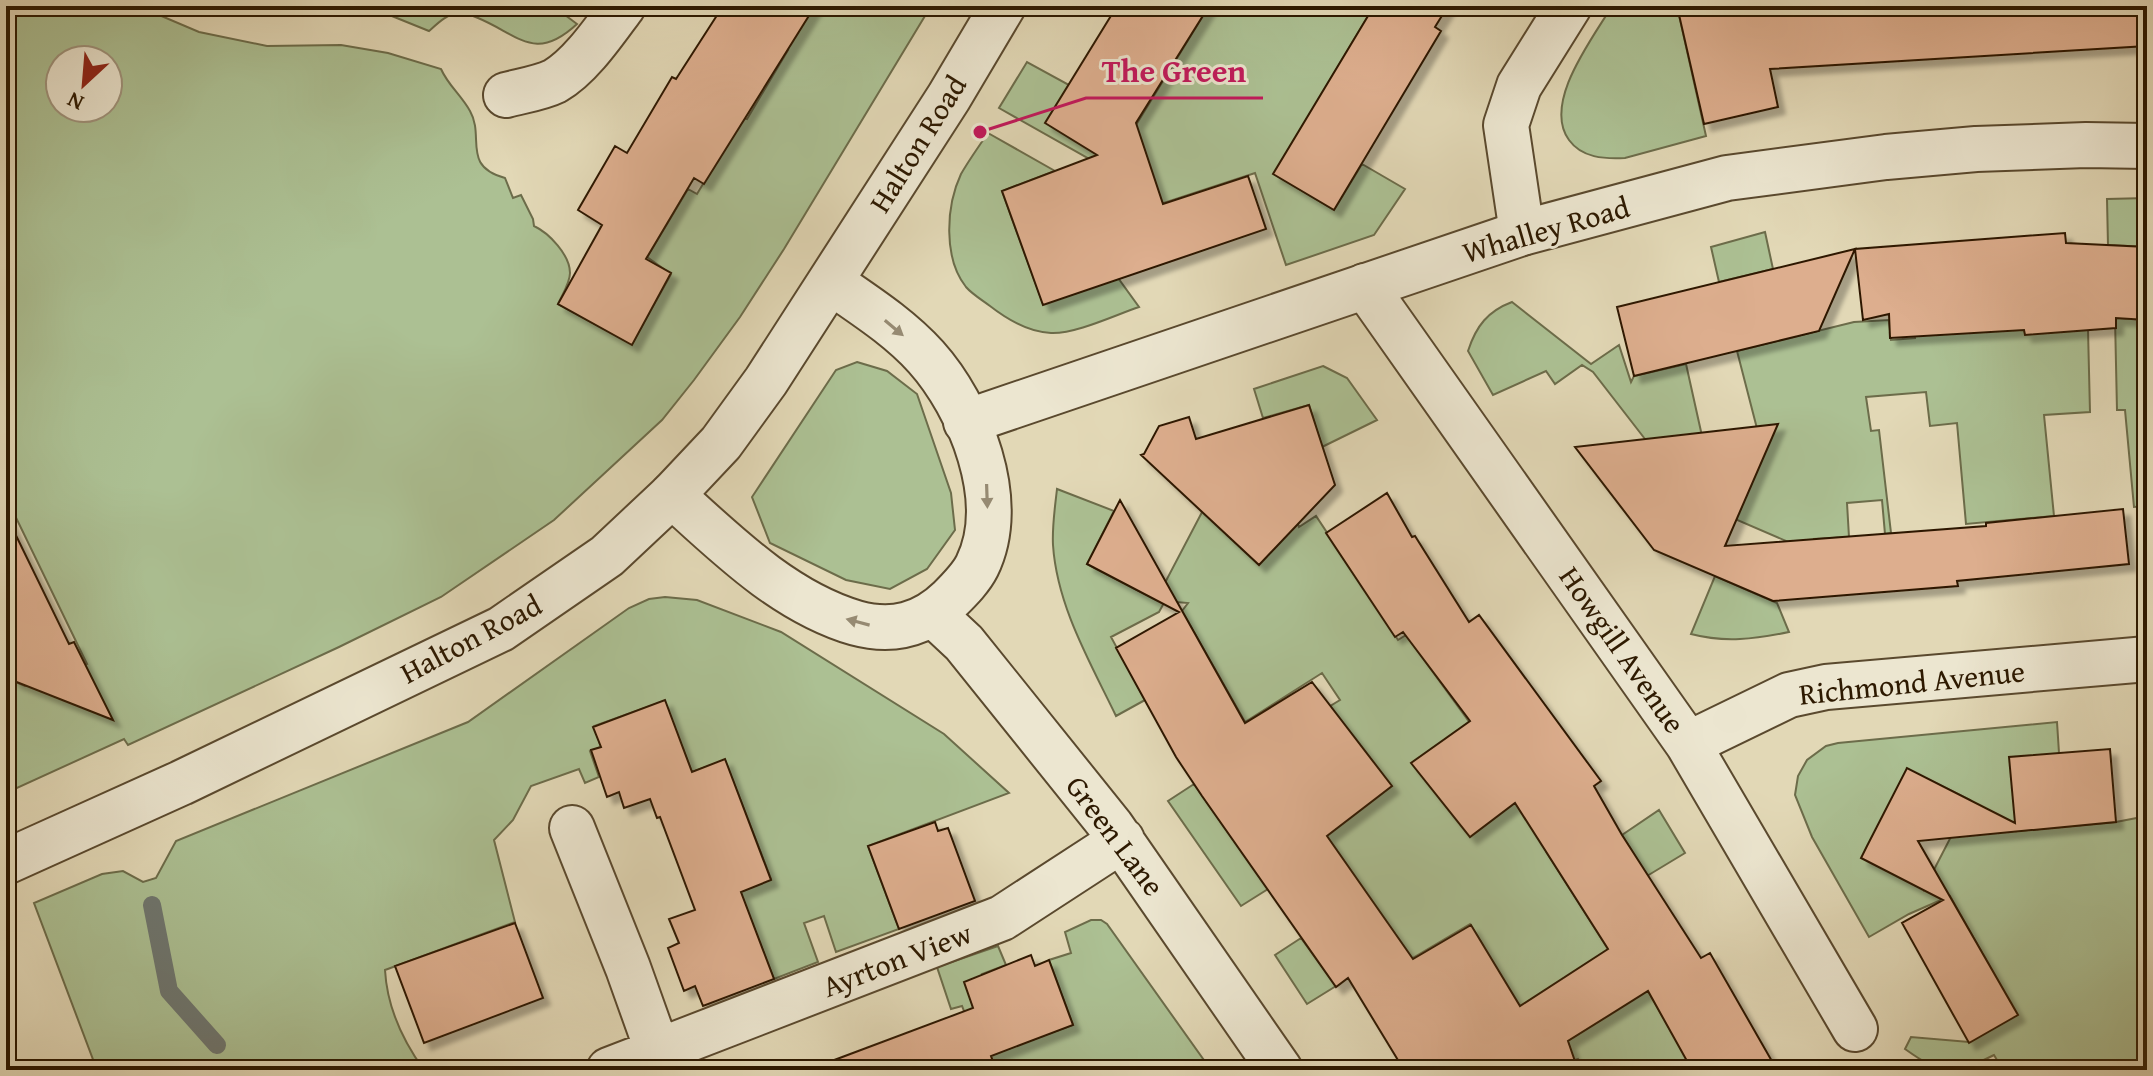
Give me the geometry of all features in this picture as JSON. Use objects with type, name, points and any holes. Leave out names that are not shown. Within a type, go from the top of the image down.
[{"type":"street","points":[[506,95],[554,81],[604,32],[623,6]]},
{"type":"street","name":"Halton Road","points":[[6,862],[181,783],[501,629],[607,556],[672,495],[721,443],[766,381],[949,97],[1003,6]]},
{"type":"street","points":[[1522,233],[1506,125],[1519,86],[1569,6]]},
{"type":"street","name":"Whalley Road","points":[[966,422],[1522,233],[1727,178],[1976,149],[2147,146]]},
{"type":"street","points":[[672,495],[744,559],[811,605],[856,623],[884,628],[910,624],[934,615],[961,588],[977,565],[988,512],[987,477],[978,447],[943,377],[924,354],[892,325],[831,282]]},
{"type":"street","name":"Howgill Avenue","points":[[1365,286],[1688,744],[1855,1029]]},
{"type":"street","name":"Green Lane","points":[[934,615],[971,652],[1122,840],[1280,1070]]},
{"type":"street","name":"Richmond Avenue","points":[[1688,744],[1789,695],[1826,687],[2147,659]]},
{"type":"street","points":[[572,828],[658,1052]]},
{"type":"street","name":"Ayrton View","points":[[609,1070],[1002,918],[1122,840]]},
{"type":"green space","points":[[6,6],[138,6],[199,32],[267,46],[341,45],[388,53],[441,69],[470,111],[483,166],[505,178],[513,198],[521,195],[534,226],[563,252],[570,277],[558,304],[632,344],[671,274],[647,257],[688,189],[697,194],[743,118],[747,119],[788,50],[777,43],[799,6],[931,6],[784,249],[694,380],[662,420],[554,520],[441,597],[128,745],[124,739],[6,793],[6,665],[13,681],[25,686],[87,664],[6,497]]},
{"type":"green space","points":[[350,6],[553,6],[577,24],[562,36],[538,44],[516,38],[462,12],[447,17],[429,31],[377,10]]},
{"type":"green space","points":[[1209,6],[1374,6],[1274,174],[1334,210],[1362,164],[1405,189],[1374,235],[1286,265],[1255,173],[1121,217],[1114,173],[999,108],[1027,62],[1069,85],[1112,164]]},
{"type":"green space","points":[[1612,6],[1677,6],[1706,136],[1625,158],[1587,154],[1569,140],[1562,125],[1566,90],[1573,71]]},
{"type":"green space","points":[[1755,6],[1869,6],[1824,9],[1761,30]]},
{"type":"green space","points":[[988,133],[1055,171],[1002,191],[1043,304],[1118,278],[1139,307],[1072,330],[1051,333],[1026,328],[1011,320],[966,287],[953,262],[950,247],[952,201],[961,174]]},
{"type":"green space","points":[[2147,198],[2147,247],[2108,245],[2107,199]]},
{"type":"green space","points":[[1765,232],[1773,269],[1719,282],[1711,247]]},
{"type":"green space","points":[[1512,302],[1591,364],[1619,345],[1631,382],[1634,376],[1686,364],[1706,454],[1761,444],[1737,351],[1854,322],[1889,320],[1891,340],[1915,338],[1913,317],[1958,314],[2088,330],[2090,412],[2044,415],[2054,516],[1966,524],[1957,423],[1930,426],[1926,392],[1866,397],[1871,431],[1879,430],[1891,533],[1885,534],[1882,500],[1847,503],[1849,537],[1814,539],[1814,553],[1677,494],[1676,479],[1593,372],[1582,365],[1555,384],[1546,371],[1493,395],[1468,351],[1484,320]]},
{"type":"green space","points":[[2115,318],[2147,320],[2147,506],[2134,507],[2125,410],[2117,410]]},
{"type":"green space","points":[[857,362],[887,371],[917,394],[951,493],[955,530],[927,569],[890,589],[846,580],[770,543],[752,497],[836,370]]},
{"type":"green space","points":[[1323,366],[1347,378],[1377,420],[1322,447],[1309,405],[1263,418],[1254,389]]},
{"type":"green space","points":[[1285,488],[1299,527],[1316,516],[1398,640],[1406,635],[1513,782],[1547,853],[1612,955],[1647,989],[1693,1070],[1585,1070],[1578,1059],[1560,1065],[1504,1068],[1483,945],[1470,924],[1411,959],[1263,747],[1340,700],[1322,673],[1245,722],[1182,611],[1188,603],[1165,601],[1159,612],[1111,637],[1145,700],[1116,716],[1076,633],[1061,590],[1053,545],[1057,489],[1114,511],[1087,564],[1156,600],[1211,495]]},
{"type":"green space","points":[[1715,576],[1777,603],[1789,632],[1740,639],[1691,634]]},
{"type":"green space","points":[[649,599],[697,600],[781,632],[944,734],[1009,793],[868,846],[899,929],[836,952],[824,916],[804,923],[818,962],[774,979],[740,892],[771,879],[725,760],[692,772],[664,701],[594,726],[601,747],[590,751],[599,777],[585,783],[579,769],[531,786],[513,820],[494,840],[515,922],[385,970],[397,1023],[424,1070],[97,1070],[34,903],[102,874],[123,871],[143,882],[156,878],[176,841],[468,722],[629,608]]},
{"type":"green space","points":[[2057,722],[2059,753],[2017,831],[2116,822],[2147,816],[2147,1070],[2003,1070],[1994,1055],[1968,1067],[1948,1070],[1929,1064],[1905,1049],[1911,1037],[1969,1042],[2017,1015],[1950,896],[1909,914],[1869,937],[1812,837],[1795,795],[1798,776],[1807,760],[1826,746]],"holes":[[[1907,769],[1970,800],[1924,889]]]},
{"type":"green space","points":[[1194,784],[1268,889],[1241,906],[1168,801]]},
{"type":"green space","points":[[1659,810],[1685,853],[1647,876],[1622,835]]},
{"type":"green space","points":[[1091,920],[1101,920],[1107,924],[1211,1070],[996,1070],[990,1055],[1073,1025],[1049,960],[1071,953],[1065,932]]},
{"type":"green space","points":[[1301,938],[1336,986],[1307,1004],[1275,955]]},
{"type":"green space","points":[[998,946],[1006,965],[982,974],[986,983],[978,1022],[970,1026],[962,1006],[951,1009],[937,967]]},
{"type":"building","points":[[723,6],[815,6],[704,184],[694,178],[646,259],[671,273],[632,345],[558,304],[602,225],[578,210],[615,146],[627,153],[672,77],[676,79]]},
{"type":"building","points":[[1117,6],[1209,6],[1136,123],[1163,204],[1248,176],[1266,229],[1043,305],[1002,191],[1097,155],[1045,123]]},
{"type":"building","points":[[1374,6],[1448,6],[1435,27],[1441,31],[1334,210],[1273,174]]},
{"type":"building","points":[[1677,6],[1756,6],[1757,13],[1869,6],[2147,6],[2147,46],[1770,69],[1778,107],[1704,124]]},
{"type":"building","points":[[2065,233],[2066,243],[2147,247],[2147,320],[2116,318],[2116,328],[2025,335],[2024,330],[1890,338],[1889,314],[1863,320],[1855,249]]},
{"type":"building","points":[[1855,249],[1819,331],[1634,376],[1617,307]]},
{"type":"building","points":[[1309,405],[1335,485],[1259,565],[1141,455],[1159,426],[1189,417],[1196,439]]},
{"type":"building","points":[[1778,424],[1725,546],[1986,526],[1986,523],[2123,509],[2129,564],[1957,581],[1958,586],[1773,601],[1654,550],[1575,447]]},
{"type":"building","points":[[1387,493],[1412,537],[1415,536],[1469,622],[1479,615],[1601,781],[1594,786],[1622,835],[1701,958],[1710,953],[1777,1070],[1692,1070],[1648,991],[1568,1041],[1578,1070],[1404,1070],[1348,978],[1336,987],[1202,796],[1176,757],[1116,648],[1179,612],[1087,564],[1120,500],[1245,723],[1312,682],[1392,786],[1327,836],[1413,959],[1471,925],[1520,1006],[1608,949],[1515,803],[1470,837],[1411,763],[1470,721],[1403,632],[1395,637],[1326,533]]},
{"type":"building","points":[[6,515],[69,644],[74,642],[113,720],[14,681],[6,665]]},
{"type":"building","points":[[665,700],[692,772],[725,759],[771,880],[741,892],[774,979],[703,1006],[695,986],[684,991],[668,948],[679,943],[669,919],[695,910],[660,817],[657,818],[650,799],[624,808],[619,792],[607,797],[591,750],[601,747],[593,727]]},
{"type":"building","points":[[2110,749],[2116,822],[1918,841],[2018,1015],[1969,1043],[1902,923],[1943,900],[1861,858],[1907,768],[2015,823],[2009,757]]},
{"type":"building","points":[[935,822],[938,831],[948,828],[975,901],[899,929],[868,846]]},
{"type":"building","points":[[515,923],[543,998],[424,1043],[395,966]]},
{"type":"building","points":[[1031,955],[1035,966],[1049,960],[1073,1025],[991,1056],[996,1070],[822,1070],[821,1065],[973,1008],[964,982]]},
{"type":"waterway","points":[[152,905],[169,991],[217,1045]]},
{"type":"place","name":"The Green","points":[[980,132]]}]
